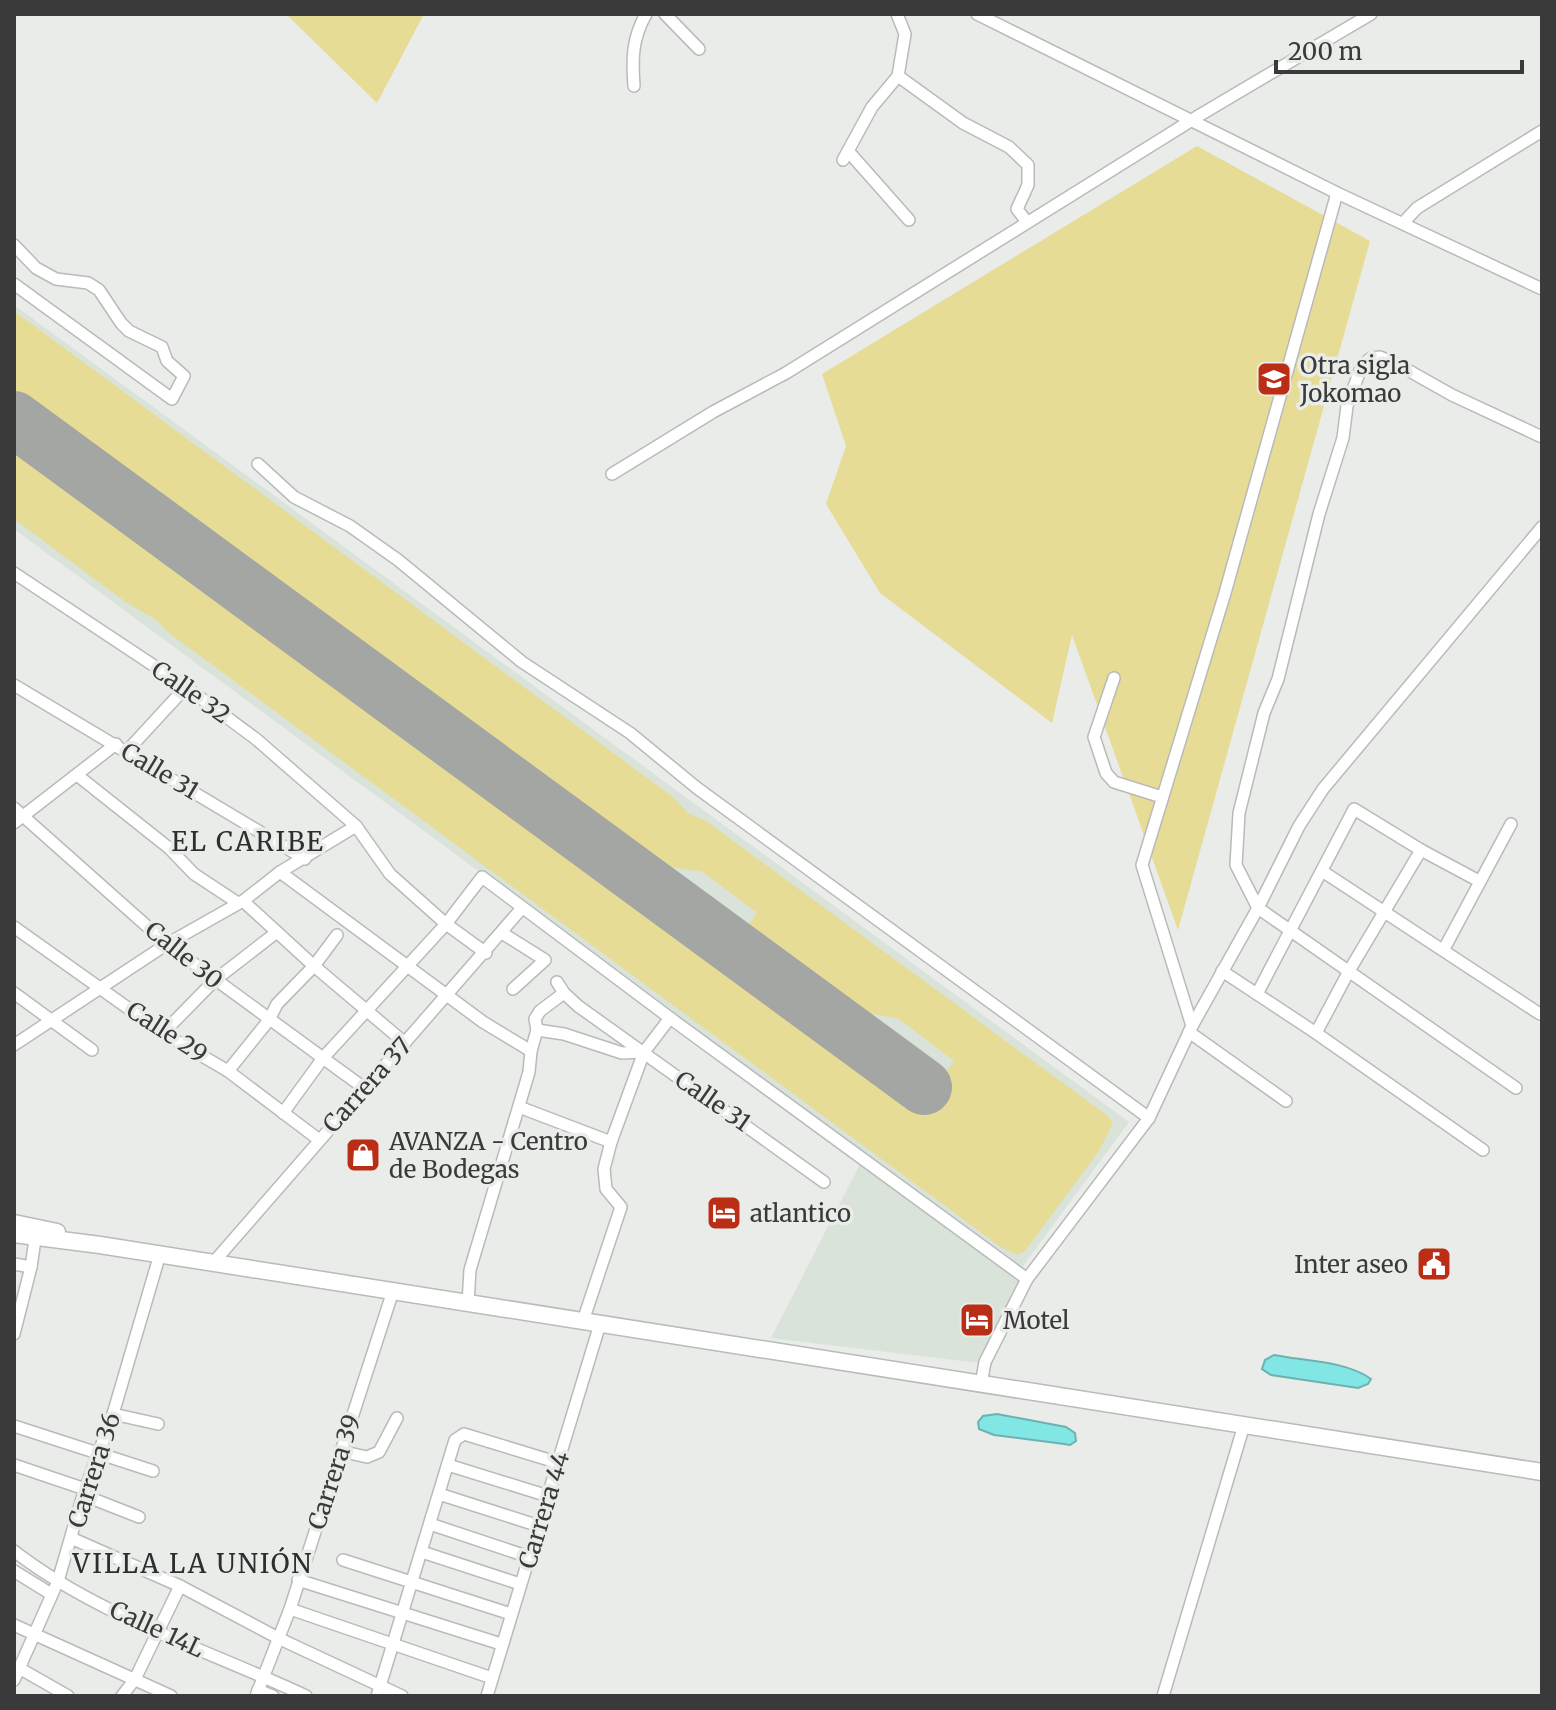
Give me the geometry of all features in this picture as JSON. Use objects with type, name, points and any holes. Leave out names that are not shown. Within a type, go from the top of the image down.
[{"type":"highway","points":[[14,1223],[36,1232],[100,1245],[1542,1472]]},
{"type":"highway","points":[[14,1234],[36,1232]]},
{"type":"street","points":[[634,86],[631,56],[637,30],[646,14]]},
{"type":"street","points":[[665,14],[699,49]]},
{"type":"street","points":[[897,14],[905,34],[898,76],[872,107],[845,156],[909,220]]},
{"type":"street","points":[[977,14],[1337,193],[1542,289]]},
{"type":"street","points":[[612,474],[713,412],[786,373],[1192,120],[1371,14]]},
{"type":"street","points":[[898,76],[963,123],[1009,147],[1028,165],[1028,185],[1017,209],[1027,222]]},
{"type":"street","points":[[1403,223],[1417,208],[1542,131]]},
{"type":"street","points":[[1286,1101],[1190,1029],[1142,865],[1225,593],[1337,193]]},
{"type":"street","points":[[14,245],[36,268],[56,279],[88,283],[99,290],[129,331],[162,347],[167,361],[184,376],[172,399],[14,284]]},
{"type":"street","points":[[1516,1088],[1258,908],[1236,865],[1239,813],[1264,713],[1278,679],[1319,514],[1343,438],[1347,406],[1362,365],[1371,358],[1380,357],[1542,437]]},
{"type":"street","points":[[258,464],[294,497],[350,526],[398,560],[522,662],[630,733],[697,788],[1149,1118]]},
{"type":"street","points":[[981,1384],[985,1362],[1027,1279],[1149,1118],[1190,1029],[1258,908],[1299,826],[1323,789],[1542,527]]},
{"type":"street","name":"Calle 32","points":[[14,573],[186,687],[256,739],[356,826],[390,874],[446,924],[486,953]]},
{"type":"street","points":[[1114,678],[1094,737],[1106,773],[1114,782],[1162,797]]},
{"type":"street","name":"Calle 31","points":[[14,685],[305,859]]},
{"type":"street","points":[[17,816],[122,747],[186,687]]},
{"type":"street","points":[[77,775],[169,848],[194,874],[241,902],[405,1043]]},
{"type":"street","points":[[1257,994],[1354,809],[1479,881]]},
{"type":"street","name":"Calle 30","points":[[17,816],[167,944],[364,1088]]},
{"type":"street","points":[[1444,949],[1511,824]]},
{"type":"street","points":[[14,1045],[167,944],[241,902],[280,872],[356,826]]},
{"type":"street","points":[[1316,1033],[1383,911],[1421,850]]},
{"type":"street","points":[[1322,871],[1540,1014]]},
{"type":"street","points":[[280,872],[483,1022],[531,1051]]},
{"type":"street","points":[[283,1113],[323,1058],[446,924],[482,877],[1027,1279]]},
{"type":"street","name":"Carrera 37","points":[[213,1263],[522,908]]},
{"type":"street","name":"Calle 29","points":[[14,927],[163,1033],[228,1071],[318,1139]]},
{"type":"street","points":[[163,1033],[215,980],[277,932]]},
{"type":"street","points":[[502,933],[545,960],[513,989]]},
{"type":"street","points":[[228,1071],[269,1020],[277,1004],[314,966],[337,935]]},
{"type":"street","points":[[1222,971],[1483,1150]]},
{"type":"street","name":"Calle 31","points":[[557,982],[564,993],[824,1182]]},
{"type":"street","points":[[14,993],[92,1050]]},
{"type":"street","points":[[468,1303],[470,1270],[529,1072],[537,1030],[535,1019],[540,1011],[564,993]]},
{"type":"street","points":[[519,1107],[611,1142],[644,1052],[670,1018]]},
{"type":"street","points":[[537,1030],[564,1034],[622,1053],[644,1052]]},
{"type":"street","name":"Carrera 44","points":[[487,1696],[559,1463],[621,1207],[606,1189],[604,1169],[611,1142]]},
{"type":"street","points":[[14,1334],[17,1311],[31,1267],[36,1232]]},
{"type":"street","name":"Carrera 36","points":[[14,1680],[58,1581],[84,1492],[113,1414],[160,1254]]},
{"type":"street","points":[[14,1264],[31,1267]]},
{"type":"street","name":"Carrera 39","points":[[257,1693],[280,1639],[393,1291]]},
{"type":"street","points":[[113,1414],[158,1424]]},
{"type":"street","points":[[340,1451],[367,1457],[379,1452],[397,1418]]},
{"type":"street","points":[[1163,1696],[1244,1425]]},
{"type":"street","points":[[14,1426],[153,1471]]},
{"type":"street","points":[[378,1691],[455,1440],[464,1434],[559,1463]]},
{"type":"street","points":[[14,1465],[139,1517]]},
{"type":"street","points":[[448,1465],[548,1496]]},
{"type":"street","points":[[439,1494],[539,1526]]},
{"type":"street","points":[[430,1524],[529,1557]]},
{"type":"street","points":[[71,1538],[180,1586],[378,1691],[402,1696]]},
{"type":"street","name":"Calle 14L","points":[[14,1551],[58,1581],[159,1633],[306,1696]]},
{"type":"street","points":[[422,1552],[520,1584]]},
{"type":"street","points":[[343,1560],[511,1614]]},
{"type":"street","points":[[14,1571],[51,1594]]},
{"type":"street","points":[[298,1580],[501,1644]]},
{"type":"street","points":[[122,1696],[135,1679],[180,1586]]},
{"type":"street","points":[[290,1609],[492,1678]]},
{"type":"street","points":[[14,1625],[171,1696]]},
{"type":"street","points":[[19,1668],[68,1696]]},
{"type":"street","points":[[257,1693],[273,1696]]},
{"type":"shaded area","points":[[286,14],[424,14],[377,103]]},
{"type":"shaded area","points":[[1197,146],[1370,241],[1178,930],[1072,635],[1052,723],[880,593],[826,504],[846,446],[822,374]]},
{"type":"shaded area","points":[[14,305],[1129,1122],[1020,1270],[14,529]]},
{"type":"shaded area","points":[[14,311],[673,797],[688,813],[706,821],[1108,1116],[1113,1123],[1099,1151],[1025,1251],[1018,1255],[1002,1248],[169,633],[155,619],[127,603],[14,519],[14,444],[919,1108],[954,1061],[899,1019],[846,1009],[744,931],[757,913],[703,872],[647,863],[14,398]]},
{"type":"shaded area","points":[[860,1164],[1020,1282],[979,1363],[771,1338]]},
{"type":"water","points":[[1274,1355],[1338,1365],[1371,1379],[1368,1384],[1358,1388],[1271,1375],[1262,1369],[1265,1360]]},
{"type":"water","points":[[997,1414],[1066,1427],[1075,1433],[1076,1441],[1070,1445],[994,1435],[979,1429],[978,1422],[983,1416]]},
{"type":"runway","points":[[14,419],[924,1087]]},
{"type":"place","name":"Otra sigla Jokomao","points":[[1274,379]]},
{"type":"place","name":"AVANZA - Centro de Bodegas","points":[[363,1155]]},
{"type":"place","name":"atlantico","points":[[724,1213]]},
{"type":"place","name":"Inter aseo","points":[[1434,1264]]},
{"type":"place","name":"Motel","points":[[977,1320]]},
{"type":"district","name":"EL CARIBE","points":[[248,841]]},
{"type":"district","name":"VILLA LA UNIÓN","points":[[193,1563]]}]
